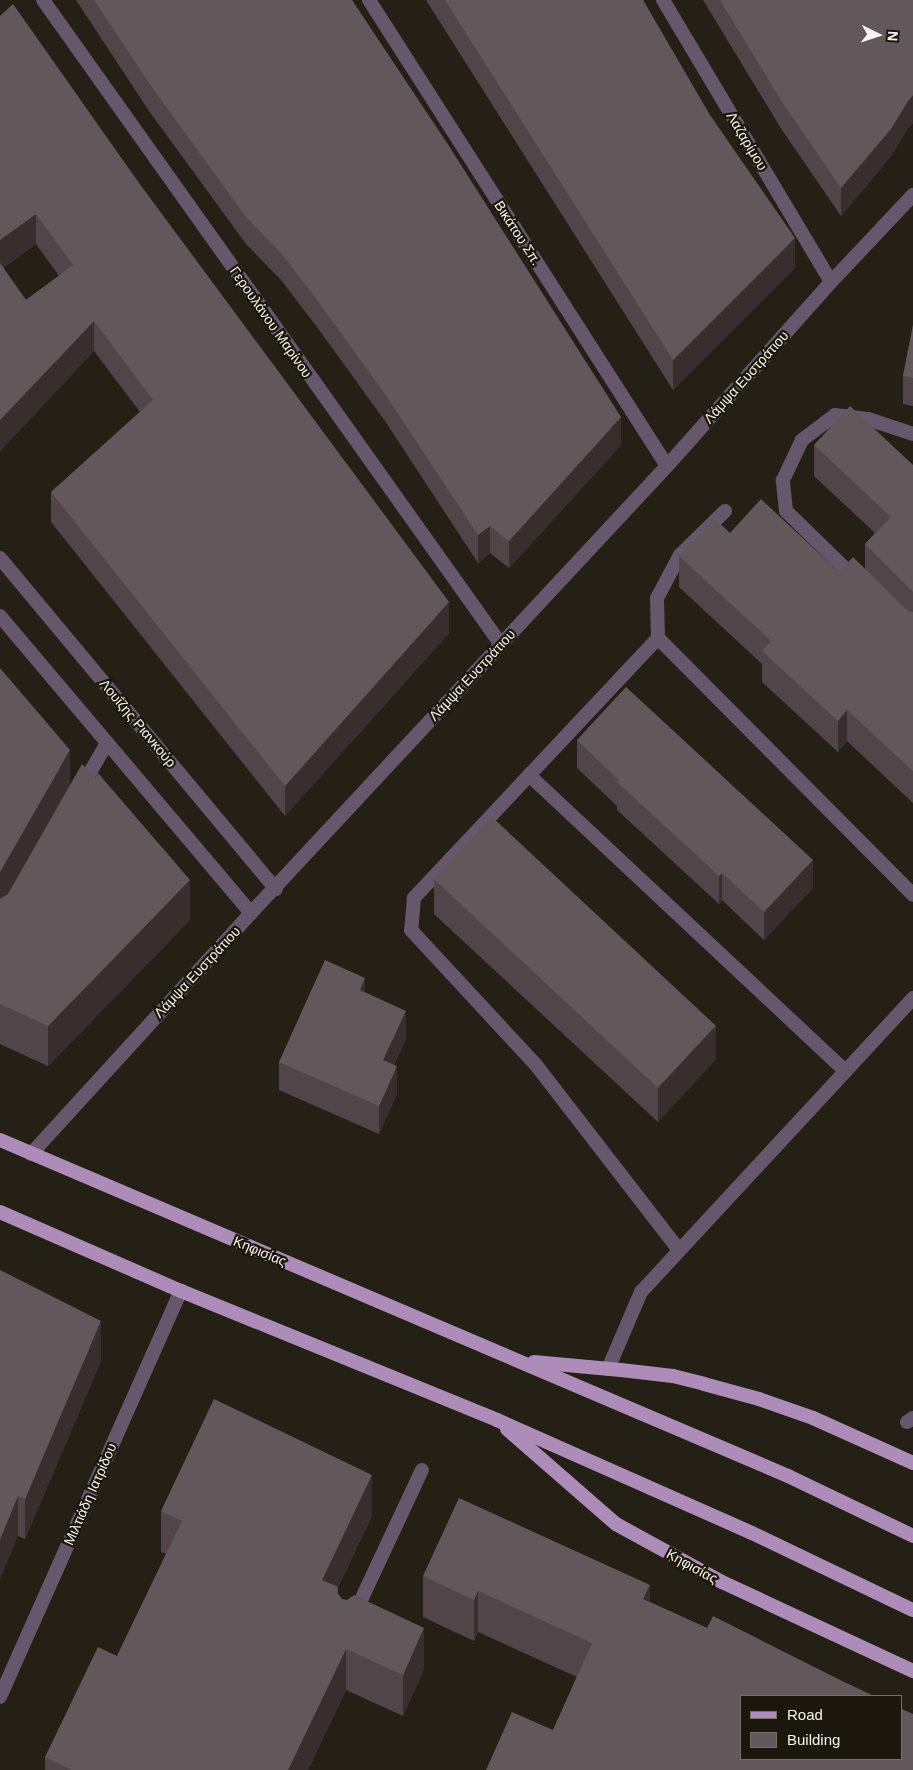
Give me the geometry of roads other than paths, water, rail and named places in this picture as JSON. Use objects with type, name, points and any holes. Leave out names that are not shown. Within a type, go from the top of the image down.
[{"type":"main road","name":"Κηφισίας","points":[[0,1140],[788,1476],[913,1536]]},
{"type":"main road","name":"Κηφισίας","points":[[0,1212],[181,1291],[497,1420],[752,1532],[913,1610]]},
{"type":"main road","name":"Κηφισίας","points":[[521,1361],[673,1376],[759,1399],[861,1439],[913,1463]]},
{"type":"main road","name":"Κηφισίας","points":[[497,1420],[616,1524],[722,1582],[913,1671]]},
{"type":"street","name":"Γερουλάνου Μαρίνου","points":[[43,0],[500,643]]},
{"type":"street","name":"Βικάτου Σπ.","points":[[369,0],[667,466]]},
{"type":"street","name":"Λαζαρίμου","points":[[663,0],[831,282]]},
{"type":"street","name":"Λάμψα Ευστράτιου","points":[[31,1154],[500,643],[667,466],[831,282],[913,195]]},
{"type":"street","points":[[864,587],[786,511],[783,480],[802,440],[835,415],[868,419],[913,434]]},
{"type":"street","points":[[725,511],[680,555],[657,598],[658,638],[913,895]]},
{"type":"street","name":"Λουΐζης Ριανκούρ","points":[[0,558],[276,889]]},
{"type":"street","points":[[0,616],[251,913]]},
{"type":"street","points":[[658,638],[414,898],[411,930],[536,1065],[679,1250]]},
{"type":"street","points":[[73,802],[107,743]]},
{"type":"street","points":[[529,775],[845,1071]]},
{"type":"street","points":[[608,1369],[641,1292],[913,998]]},
{"type":"street","name":"Μιλτιάδη Ιατρίδου","points":[[0,1697],[181,1291]]},
{"type":"street","points":[[346,1632],[422,1470]]}]
